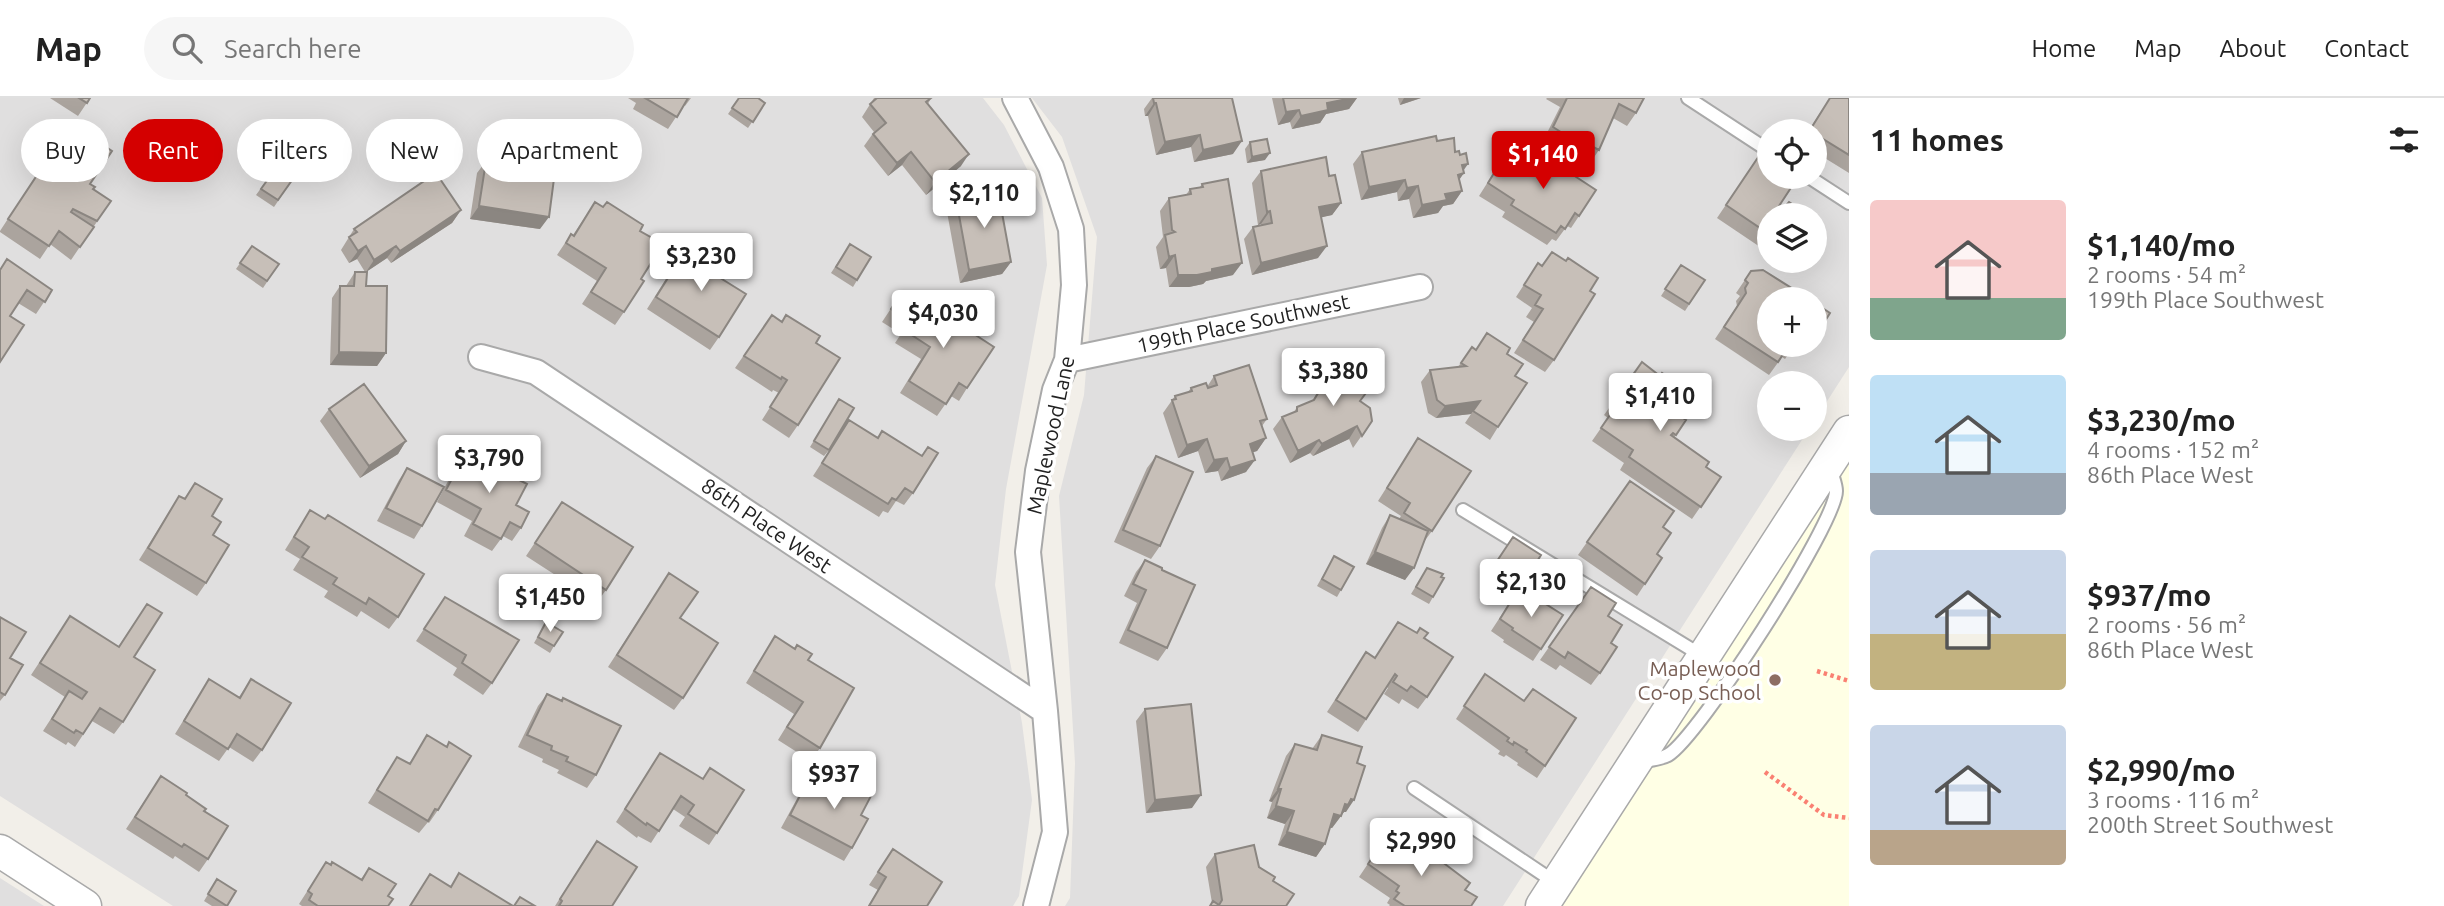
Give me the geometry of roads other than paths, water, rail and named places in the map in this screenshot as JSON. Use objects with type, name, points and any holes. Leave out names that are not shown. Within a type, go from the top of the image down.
[{"type":"street","name":"Maplewood Lane","points":[[1015,98],[1051,167],[1071,229],[1074,285],[1067,360],[1055,390],[1038,471],[1028,552],[1055,832],[1036,906]]},
{"type":"street","name":"199th Place Southwest","points":[[1067,360],[1420,287]]},
{"type":"street","name":"86th Place West","points":[[481,357],[536,372],[1045,711]]},
{"type":"street","points":[[1549,894],[1849,432]]},
{"type":"street","points":[[0,851],[85,906]]},
{"type":"lane","points":[[1688,98],[1757,143]]},
{"type":"lane","points":[[1827,189],[1849,203]]},
{"type":"lane","points":[[1635,763],[1668,755],[1692,732],[1731,678],[1807,558],[1822,528],[1836,492],[1829,463]]},
{"type":"lane","points":[[1462,510],[1704,657]]},
{"type":"lane","points":[[1414,788],[1549,894]]},
{"type":"place","name":"Maplewood Co-op School","points":[[1775,680]]}]
